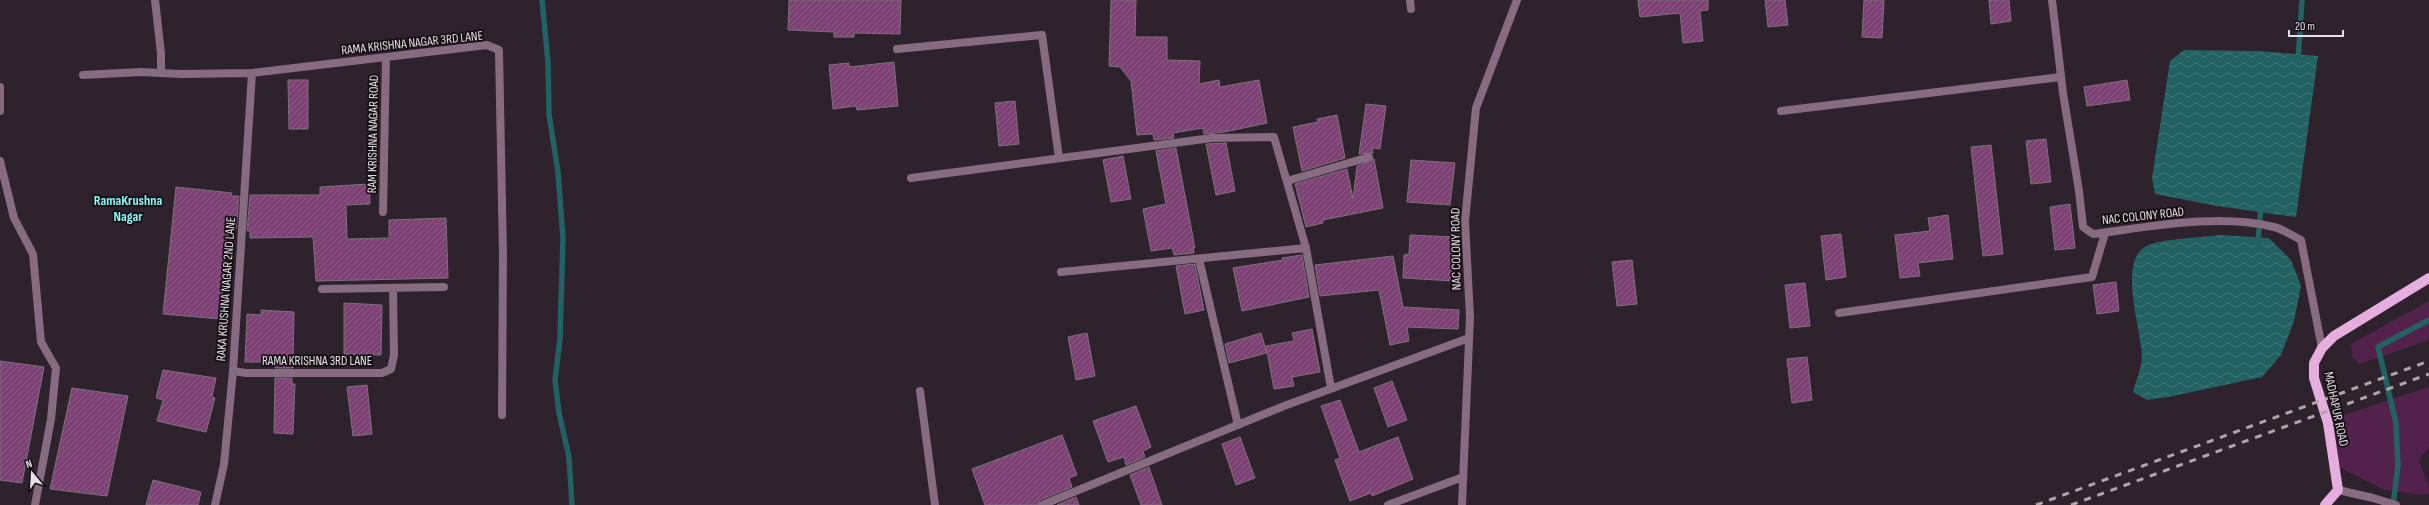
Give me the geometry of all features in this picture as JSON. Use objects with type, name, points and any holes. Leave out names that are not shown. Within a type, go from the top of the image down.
[{"type":"main road","name":"MADHAPUR ROAD","points":[[2338,490],[2328,423],[2314,378],[2314,363],[2322,348],[2334,336],[2429,278]]},
{"type":"main road","points":[[2325,505],[2338,490]]},
{"type":"street","points":[[155,0],[161,53],[161,72]]},
{"type":"street","points":[[1410,0],[1411,9]]},
{"type":"street","name":"NAC COLONY ROAD","points":[[1462,505],[1469,338],[1465,221],[1476,108],[1517,0]]},
{"type":"street","name":"NAC COLONY ROAD","points":[[2052,0],[2061,77],[2080,191],[2083,227],[2093,234],[2159,225],[2219,221],[2274,227],[2301,240],[2322,348]]},
{"type":"street","points":[[897,49],[1042,35],[1059,158]]},
{"type":"street","name":"RAMA KRISHNA NAGAR 3RD LANE","points":[[83,75],[161,72],[181,74],[252,73],[487,45],[499,50],[503,255],[502,415]]},
{"type":"street","name":"RAM KRISHNA NAGAR ROAD","points":[[383,212],[386,57]]},
{"type":"street","name":"RAKA KRUSHNA NAGAR 2ND LANE","points":[[215,505],[224,464],[233,371],[252,73]]},
{"type":"street","points":[[1781,111],[2061,77]]},
{"type":"street","points":[[0,87],[0,111]]},
{"type":"street","points":[[911,178],[1212,138],[1274,137],[1306,248],[1331,388]]},
{"type":"street","points":[[1287,181],[1369,156]]},
{"type":"street","points":[[0,161],[14,218],[33,254],[41,342],[56,368],[51,419],[35,505]]},
{"type":"street","points":[[1839,313],[2092,277],[2105,233]]},
{"type":"street","points":[[1061,272],[1199,260],[1306,248]]},
{"type":"street","points":[[1199,260],[1238,425]]},
{"type":"street","points":[[322,289],[444,287]]},
{"type":"street","name":"RAMA KRISHNA 3RD LANE","points":[[233,371],[246,373],[382,373],[391,369],[394,355],[393,288]]},
{"type":"street","points":[[1042,505],[1331,388],[1469,338]]},
{"type":"street","points":[[920,391],[935,505]]},
{"type":"street","points":[[1388,505],[1463,477]]},
{"type":"street","points":[[2338,490],[2374,498],[2396,505]]},
{"type":"shaded area","points":[[2429,301],[2429,340],[2359,364],[2352,356],[2351,344]]},
{"type":"shaded area","points":[[2429,387],[2429,447],[2419,460],[2429,487],[2429,493],[2424,495],[2385,490],[2337,466],[2332,419]]},
{"type":"water","points":[[2184,50],[2259,51],[2318,56],[2296,217],[2217,206],[2155,194],[2152,178],[2170,61]]},
{"type":"water","points":[[2220,235],[2269,238],[2291,260],[2301,286],[2294,321],[2281,355],[2262,377],[2147,400],[2133,392],[2142,360],[2132,284],[2136,258],[2142,249],[2148,245],[2179,239]]},
{"type":"building","points":[[789,0],[901,0],[900,34],[854,33],[854,37],[834,37],[834,32],[788,30]]},
{"type":"building","points":[[1111,0],[1136,0],[1135,37],[1167,37],[1167,60],[1200,61],[1199,84],[1219,80],[1220,87],[1259,80],[1267,123],[1224,132],[1204,134],[1203,128],[1173,133],[1174,138],[1154,140],[1153,134],[1137,135],[1131,81],[1120,67],[1109,66]]},
{"type":"building","points":[[1638,0],[1708,0],[1708,10],[1700,11],[1703,41],[1683,43],[1680,13],[1640,17]]},
{"type":"building","points":[[1765,0],[1785,0],[1788,25],[1768,27]]},
{"type":"building","points":[[1864,0],[1884,0],[1882,38],[1862,37]]},
{"type":"building","points":[[1989,0],[2009,0],[2011,21],[1991,24]]},
{"type":"building","points":[[894,62],[898,106],[857,110],[856,106],[833,109],[829,65],[849,63],[849,67]]},
{"type":"building","points":[[288,80],[308,80],[308,129],[289,129]]},
{"type":"building","points":[[2127,80],[2130,100],[2087,106],[2084,87]]},
{"type":"building","points":[[1015,101],[1019,144],[999,146],[995,103]]},
{"type":"building","points":[[1366,104],[1386,106],[1380,149],[1372,148],[1373,153],[1359,154]]},
{"type":"building","points":[[1337,115],[1345,158],[1302,171],[1293,127],[1318,122],[1317,119]]},
{"type":"building","points":[[2046,139],[2051,182],[2031,184],[2026,141]]},
{"type":"building","points":[[1226,143],[1235,191],[1216,195],[1206,144]]},
{"type":"building","points":[[1991,145],[2003,254],[1983,256],[1971,147]]},
{"type":"building","points":[[1176,148],[1195,248],[1193,248],[1194,253],[1174,255],[1172,248],[1151,251],[1143,209],[1166,204],[1156,151]]},
{"type":"building","points":[[1123,156],[1131,199],[1111,202],[1103,160]]},
{"type":"building","points":[[1374,159],[1383,208],[1323,220],[1323,223],[1306,227],[1295,184],[1347,169],[1353,199],[1357,166]]},
{"type":"building","points":[[1411,160],[1455,163],[1450,205],[1407,202]]},
{"type":"building","points":[[369,184],[370,204],[346,205],[347,239],[389,238],[389,220],[446,218],[448,278],[316,281],[313,237],[250,238],[250,231],[247,231],[250,195],[320,195],[320,187]]},
{"type":"building","points":[[176,187],[232,193],[231,196],[239,196],[236,230],[229,230],[220,319],[163,314]]},
{"type":"building","points":[[2070,204],[2075,248],[2055,250],[2050,207]]},
{"type":"building","points":[[1948,215],[1953,259],[1918,263],[1920,276],[1900,278],[1895,235],[1930,231],[1928,218]]},
{"type":"building","points":[[1841,234],[1846,277],[1826,280],[1821,236]]},
{"type":"building","points":[[1410,235],[1454,237],[1454,281],[1403,278],[1404,255],[1409,254]]},
{"type":"building","points":[[1302,255],[1309,297],[1242,311],[1233,268],[1283,260],[1282,258]]},
{"type":"building","points":[[1393,256],[1403,307],[1459,310],[1458,329],[1407,327],[1409,341],[1390,345],[1379,290],[1320,296],[1315,265]]},
{"type":"building","points":[[1632,260],[1637,304],[1617,306],[1612,262]]},
{"type":"building","points":[[1195,264],[1204,310],[1185,314],[1176,266]]},
{"type":"building","points":[[2116,282],[2119,311],[2097,314],[2093,285]]},
{"type":"building","points":[[1805,283],[1810,326],[1790,328],[1785,285]]},
{"type":"building","points":[[344,303],[382,305],[381,355],[344,354]]},
{"type":"building","points":[[261,310],[294,312],[293,368],[275,368],[275,362],[245,362],[247,314],[261,315]]},
{"type":"building","points":[[1312,329],[1320,372],[1292,377],[1294,386],[1274,389],[1266,346],[1294,341],[1292,333]]},
{"type":"building","points":[[1087,333],[1095,376],[1076,380],[1068,337]]},
{"type":"building","points":[[1261,333],[1267,353],[1229,363],[1225,344]]},
{"type":"building","points":[[1807,357],[1812,400],[1792,403],[1787,359]]},
{"type":"building","points":[[0,361],[44,367],[22,483],[0,480]]},
{"type":"building","points":[[163,370],[216,378],[212,397],[215,398],[206,432],[157,421],[163,400],[156,398]]},
{"type":"building","points":[[275,378],[292,378],[292,384],[295,384],[293,434],[274,433]]},
{"type":"building","points":[[1392,381],[1407,420],[1388,427],[1374,388]]},
{"type":"building","points":[[367,385],[372,434],[353,436],[347,387]]},
{"type":"building","points":[[72,388],[128,396],[107,496],[50,489]]},
{"type":"building","points":[[1340,400],[1359,452],[1398,437],[1413,479],[1372,496],[1371,493],[1350,501],[1335,460],[1340,458],[1321,406]]},
{"type":"building","points":[[1136,406],[1151,447],[1143,451],[1145,457],[1126,465],[1124,457],[1108,462],[1093,421]]},
{"type":"building","points":[[1062,435],[1077,475],[1069,478],[1072,487],[1040,500],[1037,505],[985,505],[972,469]]},
{"type":"building","points":[[1240,437],[1255,478],[1236,485],[1222,444]]},
{"type":"building","points":[[1149,467],[1162,505],[1141,505],[1130,475]]},
{"type":"building","points":[[153,480],[201,492],[198,505],[146,505]]},
{"type":"building","points":[[1076,497],[1079,505],[1057,505]]},
{"type":"waterway","points":[[542,0],[548,62],[549,114],[558,172],[563,238],[560,338],[555,380],[559,413],[569,457],[572,505]]},
{"type":"waterway","points":[[2298,61],[2302,0]]},
{"type":"waterway","points":[[2258,244],[2261,204]]},
{"type":"waterway","points":[[2393,505],[2398,466],[2396,423],[2378,347],[2429,320]]},
{"type":"railway","points":[[2036,505],[2429,361]]},
{"type":"railway","points":[[2071,505],[2429,374]]},
{"type":"district","name":"RamaKrushna Nagar","points":[[128,208]]}]
